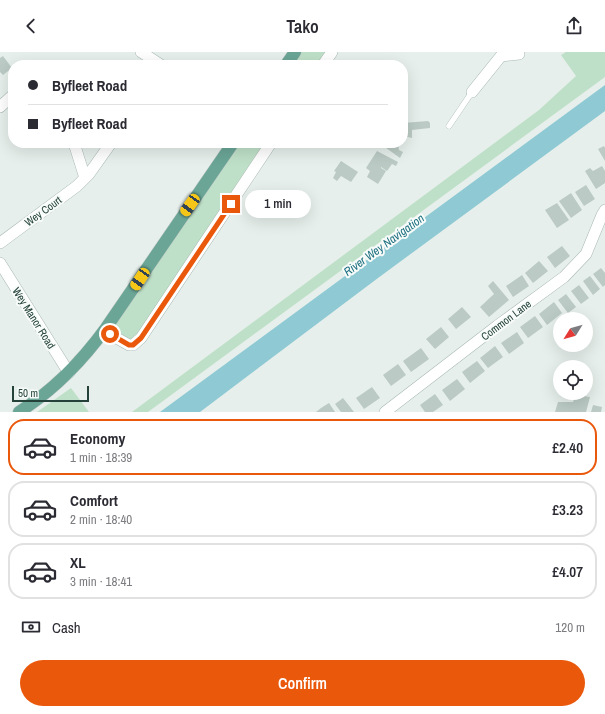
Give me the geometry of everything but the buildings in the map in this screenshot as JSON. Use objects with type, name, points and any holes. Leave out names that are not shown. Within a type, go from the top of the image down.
[{"type":"main road","points":[[19,412],[50,390],[85,356],[104,331],[230,148]]},
{"type":"street","points":[[472,92],[500,54],[519,54]]},
{"type":"street","points":[[76,148],[85,178]]},
{"type":"street","name":"Wey Court","points":[[0,243],[77,186],[85,178],[107,148]]},
{"type":"street","points":[[104,331],[129,345],[133,345],[141,338],[268,148]]},
{"type":"street","name":"Common Lane","points":[[385,412],[497,326],[564,277],[586,254],[605,210]]},
{"type":"street","name":"Wey Manor Road","points":[[2,271],[68,373]]},
{"type":"lane","points":[[449,126],[472,92]]},
{"type":"green space","points":[[295,52],[332,52],[326,60],[289,60]]},
{"type":"green space","points":[[566,52],[605,52],[605,77],[148,412],[132,412],[539,110],[576,76],[561,55]]},
{"type":"green space","points":[[230,148],[264,148],[132,342],[106,328]]},
{"type":"green space","points":[[71,388],[89,412],[37,412]]},
{"type":"water","name":"River Wey Navigation","points":[[605,85],[605,111],[378,278],[200,412],[160,412]]},
{"type":"route","points":[[110,334],[129,345],[133,345],[141,338],[231,204]]}]
